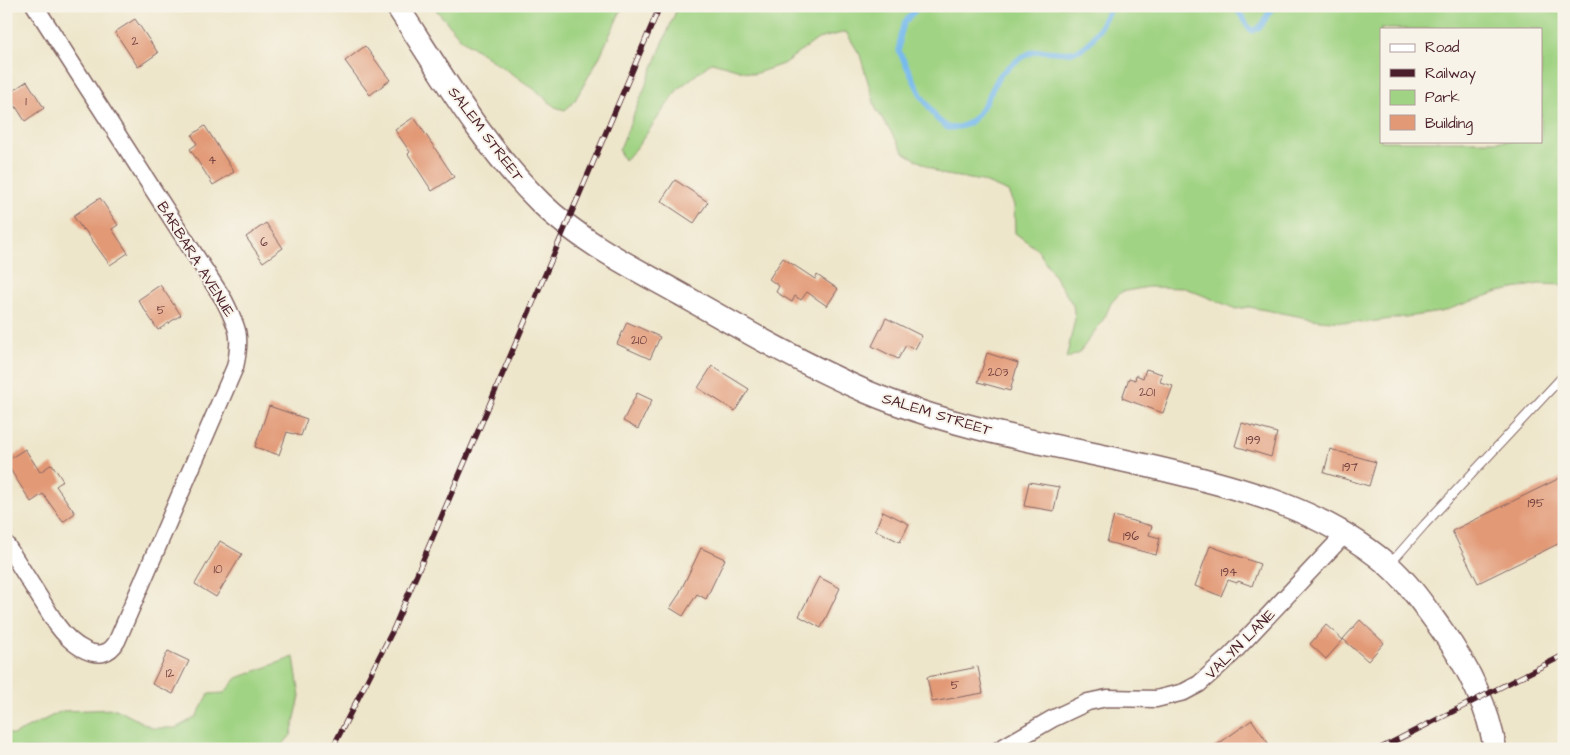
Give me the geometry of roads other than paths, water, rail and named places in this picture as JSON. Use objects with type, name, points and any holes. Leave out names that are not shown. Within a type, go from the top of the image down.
[{"type":"street","name":"BARBARA AVENUE","points":[[6,544],[61,631],[76,644],[92,652],[99,654],[107,652],[113,647],[235,367],[239,344],[238,330],[224,300],[35,6]]},
{"type":"street","name":"SALEM STREET","points":[[398,6],[481,133],[502,161],[541,203],[566,225],[608,252],[744,330],[869,392],[931,414],[1001,434],[1126,460],[1228,485],[1284,504],[1312,516],[1345,534],[1389,565],[1420,600],[1460,659],[1486,710],[1490,720],[1495,749]]},
{"type":"street","name":"VALYN LANE","points":[[1000,749],[1052,719],[1088,702],[1107,698],[1156,699],[1184,692],[1199,684],[1231,655],[1345,534]]},
{"type":"lane","points":[[1389,565],[1564,375]]},
{"type":"waterway","points":[[919,6],[904,23],[899,51],[921,95],[937,119],[948,128],[964,125],[971,121],[981,110],[1001,74],[1024,56],[1039,51],[1073,52],[1084,47],[1096,34],[1112,6]]},
{"type":"waterway","points":[[1235,6],[1253,31],[1261,26],[1273,6]]},
{"type":"railway","points":[[332,749],[393,630],[660,6]]},
{"type":"railway","points":[[1379,749],[1564,655]]}]
